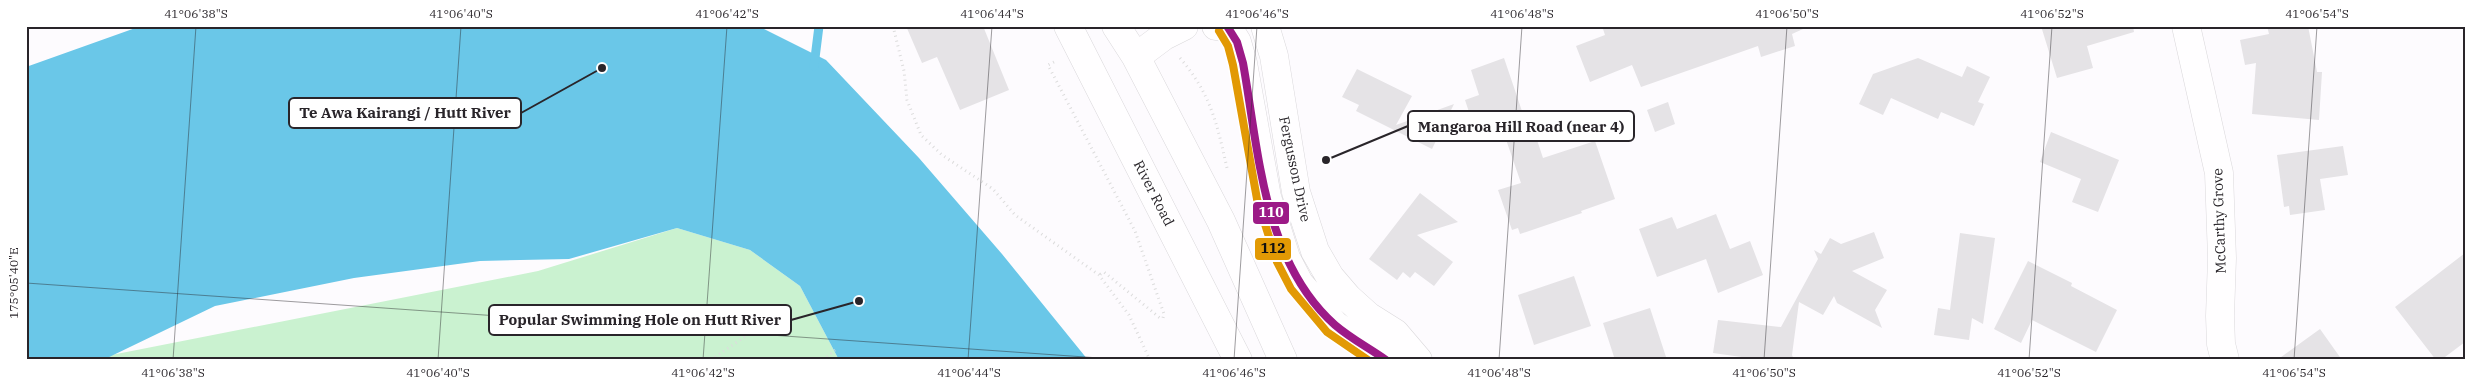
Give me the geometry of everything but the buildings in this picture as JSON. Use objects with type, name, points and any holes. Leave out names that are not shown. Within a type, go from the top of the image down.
[{"type":"main road","name":"River Road","points":[[1068,26],[1238,360]]},
{"type":"main road","points":[[1116,26],[1136,57],[1220,220],[1283,360]]},
{"type":"main road","name":"McCarthy Grove","points":[[2186,26],[2219,173],[2222,258],[2220,326],[2221,344],[2225,360]]},
{"type":"main road","points":[[1273,28],[1227,31],[1244,63],[1268,197],[1286,258],[1299,283],[1335,325],[1357,342],[1386,360]]},
{"type":"main road","name":"Fergusson Drive","points":[[1273,28],[1296,192],[1315,251],[1330,277],[1348,298],[1368,316],[1395,334],[1418,360]]},
{"type":"main road","points":[[1136,57],[1174,31]]},
{"type":"path","points":[[893,26],[904,71],[907,100],[921,135],[942,155],[993,189],[1015,215],[1099,275],[1129,315],[1150,360]]},
{"type":"path","points":[[1174,31],[1213,109],[1229,176]]},
{"type":"path","points":[[1048,65],[1135,231],[1164,314],[1163,318],[1160,318],[1104,272],[1099,275]]},
{"type":"path","points":[[711,360],[750,333]]},
{"type":"path","points":[[823,360],[835,350]]},
{"type":"green space","points":[[677,228],[750,250],[800,286],[839,360],[86,360],[538,271]]},
{"type":"water","points":[[141,26],[758,26],[826,60],[919,158],[1002,254],[1088,360],[839,360],[800,286],[750,250],[677,228],[569,259],[480,261],[354,278],[215,306],[103,360],[26,360],[26,67]]},
{"type":"waterway","points":[[814,66],[819,26]]},
{"type":"transit line","name":"110","points":[[1227,26],[1237,42],[1243,63],[1260,168],[1268,203],[1278,237],[1292,270],[1311,299],[1335,325],[1386,360]]},
{"type":"transit line","name":"112","points":[[1219,31],[1228,46],[1233,65],[1257,199],[1277,262],[1291,289],[1327,332],[1368,360]]},
{"type":"place","name":"Te Awa Kairangi / Hutt River","points":[[602,68]]},
{"type":"place","name":"Mangaroa Hill Road (near 4)","points":[[1326,160]]},
{"type":"place","name":"Popular Swimming Hole on Hutt River","points":[[859,301]]}]
